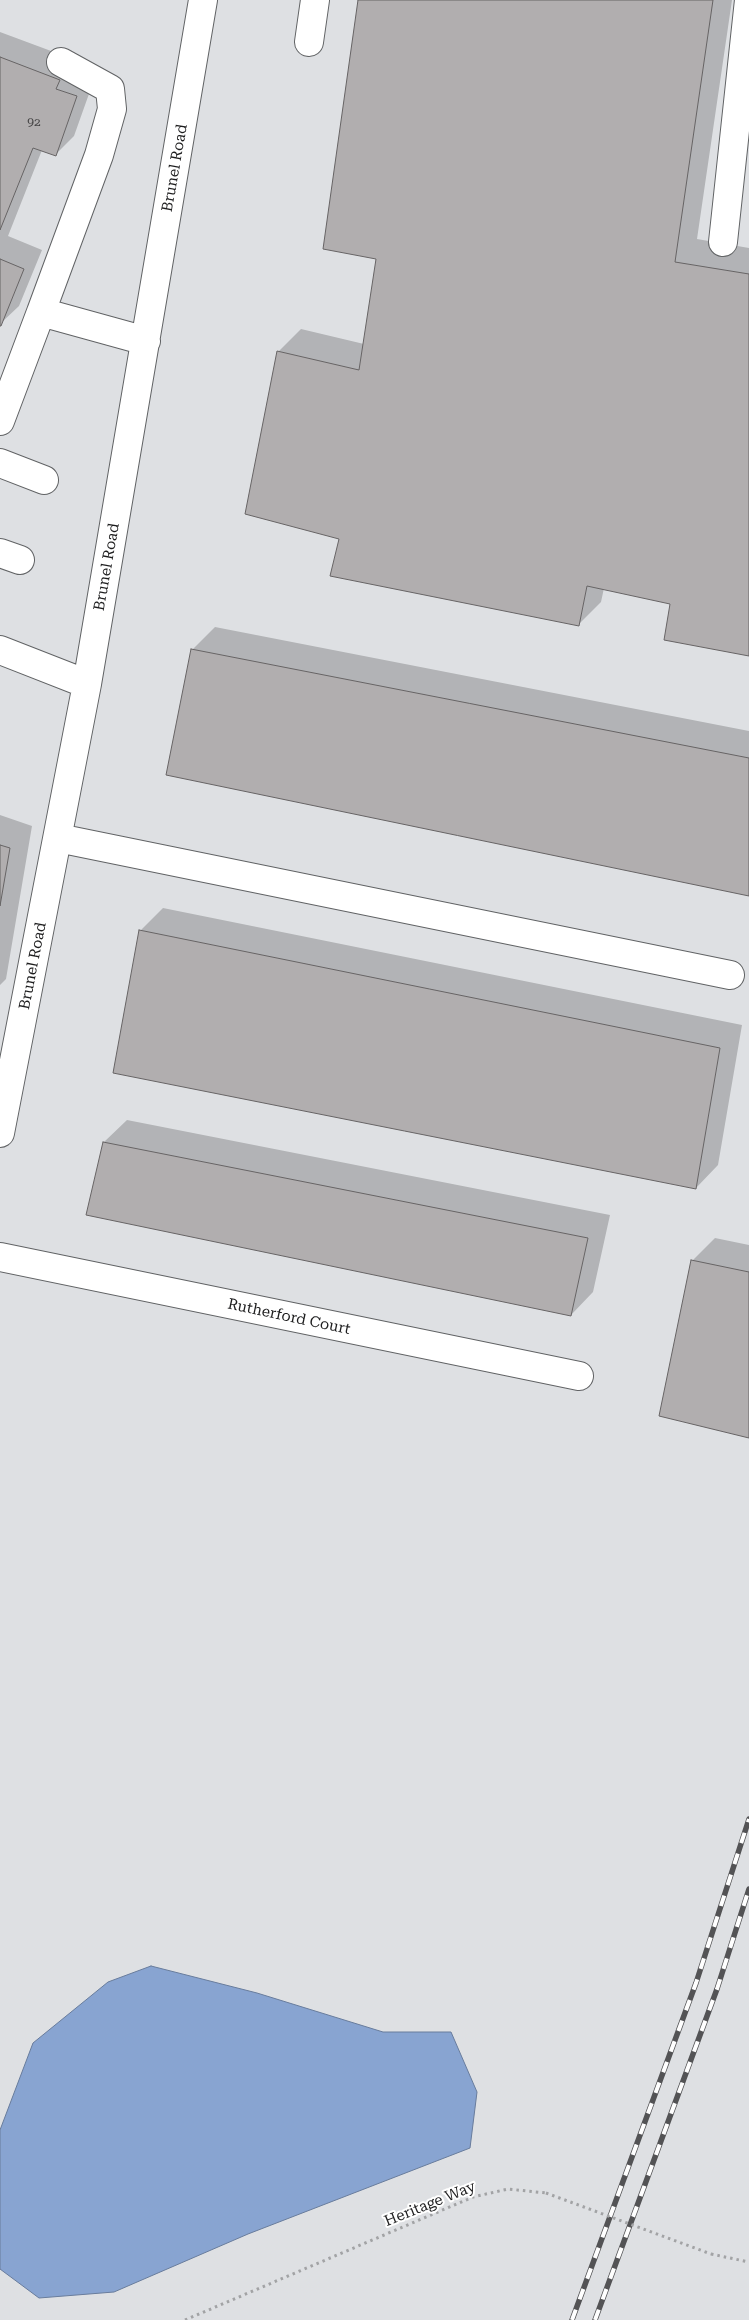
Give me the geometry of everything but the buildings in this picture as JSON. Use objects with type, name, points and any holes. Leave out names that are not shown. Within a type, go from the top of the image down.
[{"type":"street","points":[[309,42],[314,0]]},
{"type":"street","points":[[723,242],[749,0]]},
{"type":"street","name":"Brunel Road","points":[[0,1133],[87,684],[146,342],[197,2]]},
{"type":"street","points":[[0,421],[99,154],[112,109],[110,89],[61,62]]},
{"type":"street","points":[[41,312],[146,342]]},
{"type":"street","points":[[0,463],[44,480]]},
{"type":"street","points":[[0,650],[87,684]]},
{"type":"street","points":[[58,838],[730,975]]},
{"type":"street","name":"Rutherford Court","points":[[0,1258],[579,1376]]},
{"type":"path","name":"Heritage Way","points":[[185,2320],[473,2196],[508,2189],[546,2193],[711,2254],[749,2262]]},
{"type":"water","points":[[151,1966],[257,1993],[383,2032],[451,2032],[477,2092],[470,2148],[248,2234],[114,2292],[39,2298],[0,2269],[0,2130],[33,2043],[108,1982]]},
{"type":"railway","points":[[572,2320],[696,1983],[749,1819]]},
{"type":"railway","points":[[595,2320],[717,1989],[749,1889]]}]
